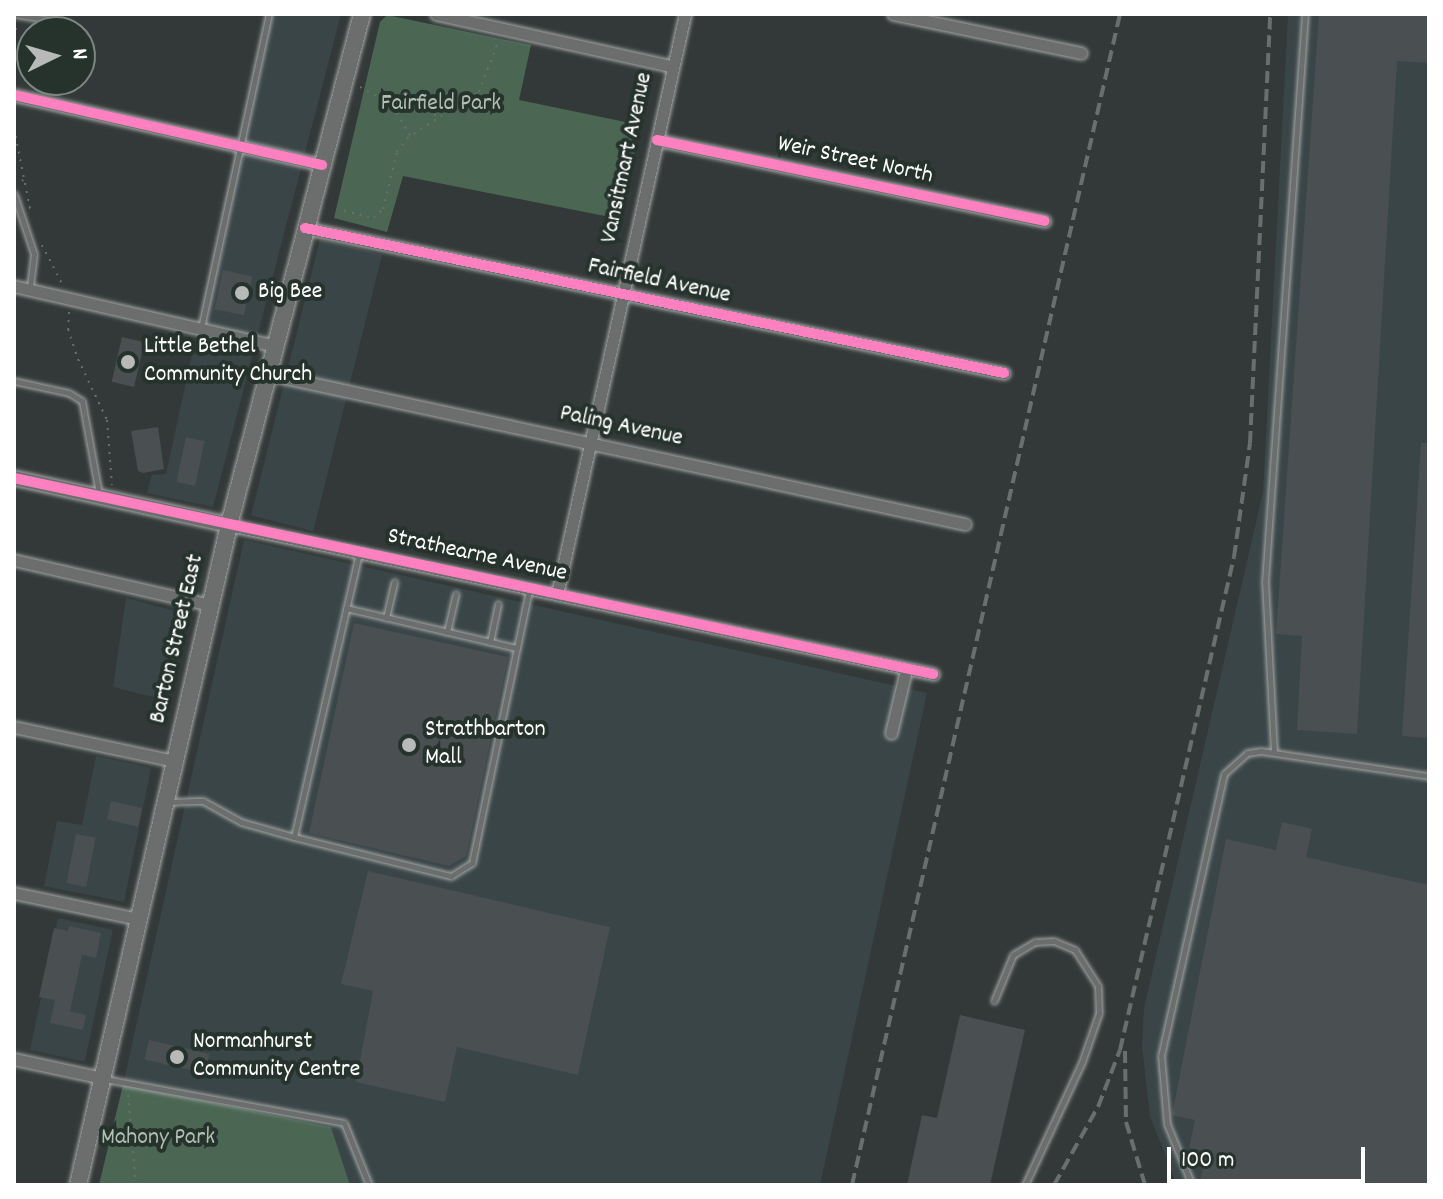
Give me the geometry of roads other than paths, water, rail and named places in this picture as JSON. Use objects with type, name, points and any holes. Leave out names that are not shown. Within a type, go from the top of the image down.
[{"type":"main road","name":"Barton Street East","points":[[78,1185],[229,525],[362,14]]},
{"type":"street","points":[[436,14],[671,66]]},
{"type":"street","name":"Vansitmart Avenue","points":[[557,594],[671,66],[685,14]]},
{"type":"street","points":[[893,14],[1081,53]]},
{"type":"street","points":[[14,95],[322,165]]},
{"type":"street","name":"Weir Street North","points":[[657,140],[1045,221]]},
{"type":"street","name":"Fairfield Avenue","points":[[305,228],[1004,373]]},
{"type":"street","points":[[14,286],[275,346]]},
{"type":"street","name":"Paling Avenue","points":[[268,374],[965,524]]},
{"type":"street","name":"Strathearne Avenue","points":[[14,478],[933,674]]},
{"type":"street","points":[[14,560],[211,605]]},
{"type":"street","points":[[891,733],[906,670]]},
{"type":"street","points":[[14,727],[174,761]]},
{"type":"street","points":[[14,893],[138,919]]},
{"type":"street","points":[[14,1059],[103,1078]]},
{"type":"lane","points":[[201,328],[269,14]]},
{"type":"lane","points":[[1274,752],[1265,582],[1305,14]]},
{"type":"lane","points":[[14,194],[34,254],[30,290]]},
{"type":"lane","points":[[14,381],[69,393],[82,401],[105,499]]},
{"type":"lane","points":[[294,837],[359,552]]},
{"type":"lane","points":[[386,618],[394,582]]},
{"type":"lane","points":[[165,802],[203,801],[241,822],[451,876],[472,863],[529,588]]},
{"type":"lane","points":[[447,632],[456,594]]},
{"type":"lane","points":[[490,642],[498,604]]},
{"type":"lane","points":[[346,608],[516,648]]},
{"type":"lane","points":[[1192,1185],[1167,1124],[1161,1056],[1218,788],[1233,762],[1252,751],[1274,752],[1429,776]]},
{"type":"lane","points":[[994,1001],[1013,955],[1035,942],[1054,941],[1075,950],[1098,986],[1099,1013],[1086,1050],[1025,1185]]},
{"type":"lane","points":[[103,1078],[344,1123],[369,1185]]},
{"type":"railway","points":[[852,1185],[1120,14]]},
{"type":"railway","points":[[1054,1185],[1098,1107],[1120,1050],[1234,557],[1250,443],[1270,14]]},
{"type":"railway","points":[[1125,1051],[1126,1122],[1145,1185]]},
{"type":"place","name":"Big Bee","points":[[242,293]]},
{"type":"place","name":"Little Bethel Community Church","points":[[128,362]]},
{"type":"place","name":"Strathbarton Mall","points":[[409,745]]},
{"type":"place","name":"Normanhurst Community Centre","points":[[177,1057]]},
{"type":"park label","name":"Fairfield Park","points":[[441,105]]},
{"type":"park label","name":"Mahony Park","points":[[158,1139]]}]
